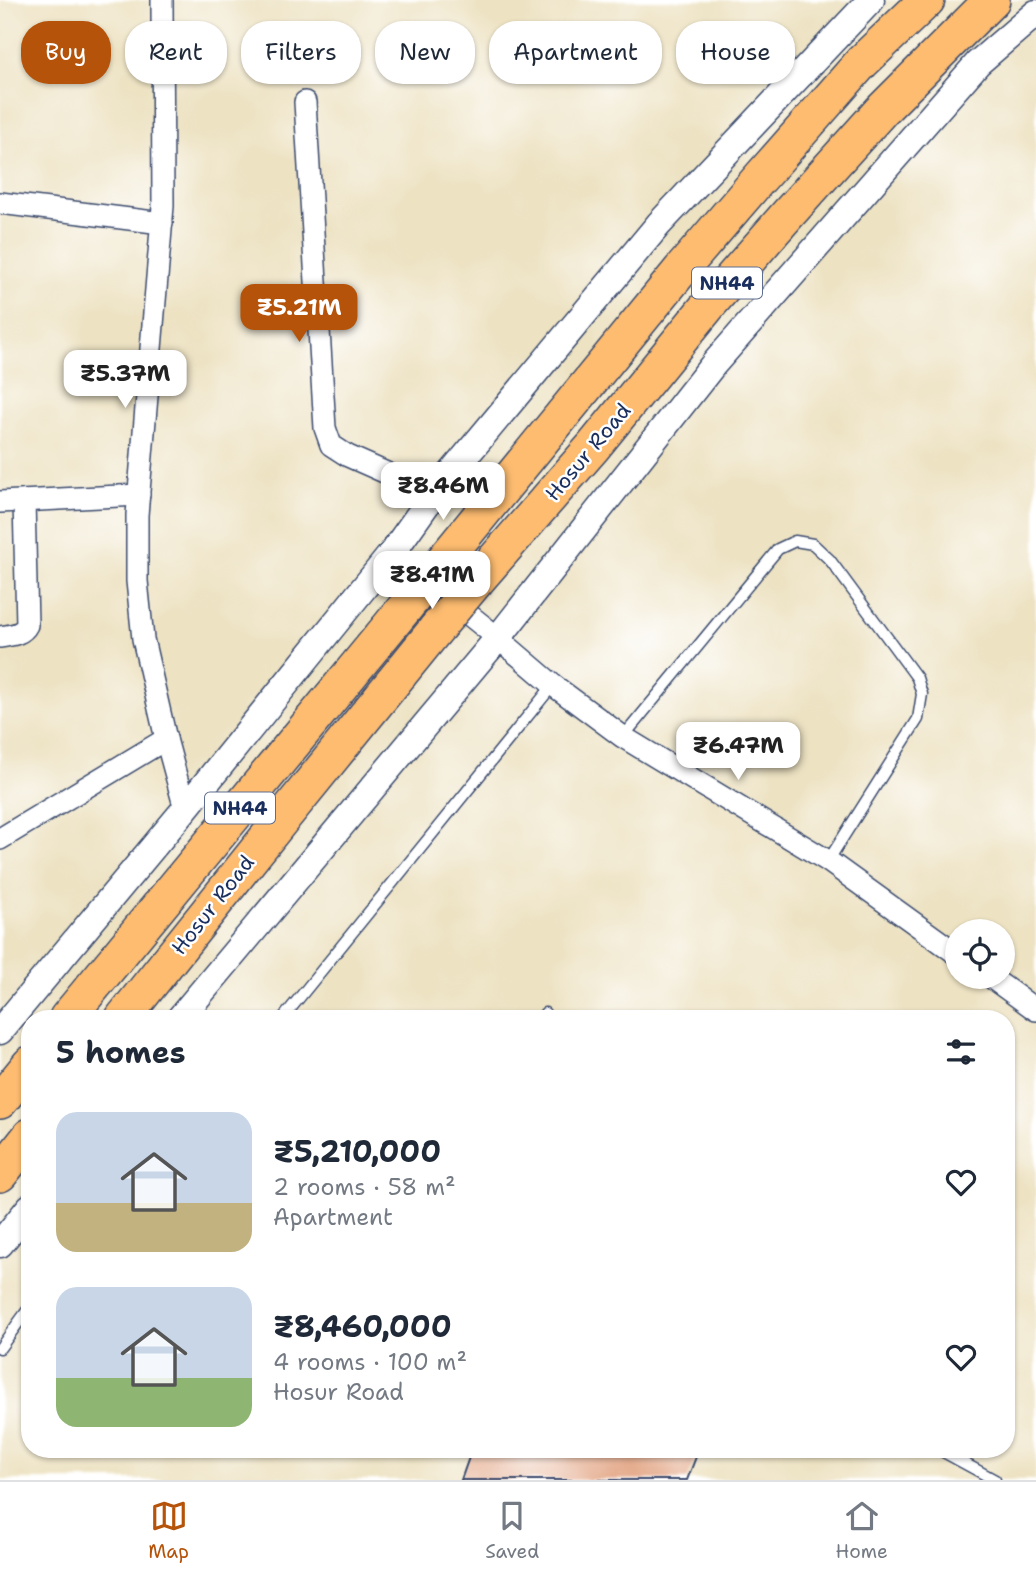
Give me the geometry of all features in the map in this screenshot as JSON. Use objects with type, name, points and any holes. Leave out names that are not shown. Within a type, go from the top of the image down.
[{"type":"highway","name":"Hosur Road","points":[[74,1010],[681,270],[862,62],[927,0]]},
{"type":"highway","name":"Hosur Road","points":[[129,1010],[437,628],[593,447],[711,302],[881,111],[992,0]]},
{"type":"highway","points":[[0,1101],[21,1075]]},
{"type":"highway","points":[[0,1174],[21,1147]]},
{"type":"street","points":[[162,0],[163,206],[136,515],[136,581],[143,639],[185,808]]},
{"type":"street","points":[[0,1031],[392,553],[434,494],[659,225],[871,0]]},
{"type":"street","points":[[187,1010],[498,638],[713,365],[978,63],[1036,13]]},
{"type":"street","points":[[305,102],[325,428],[331,444],[348,456],[434,494]]},
{"type":"street","points":[[0,203],[162,223]]},
{"type":"street","points":[[0,502],[139,495]]},
{"type":"street","points":[[0,637],[19,634],[27,625],[24,501]]},
{"type":"street","points":[[392,553],[553,685],[623,737],[828,861],[945,945]]},
{"type":"street","points":[[0,839],[166,738]]},
{"type":"street","points":[[1007,989],[1036,1010]]},
{"type":"street","points":[[0,1244],[21,1218]]},
{"type":"lane","points":[[623,737],[778,549],[795,541],[813,544],[830,560],[917,678],[922,694],[918,719],[828,861]]},
{"type":"lane","points":[[289,1010],[553,685]]},
{"type":"lane","points":[[0,1348],[21,1319]]},
{"type":"lane","points":[[955,1458],[995,1480]]},
{"type":"building","points":[[469,1458],[696,1458],[687,1480],[461,1480]]}]
